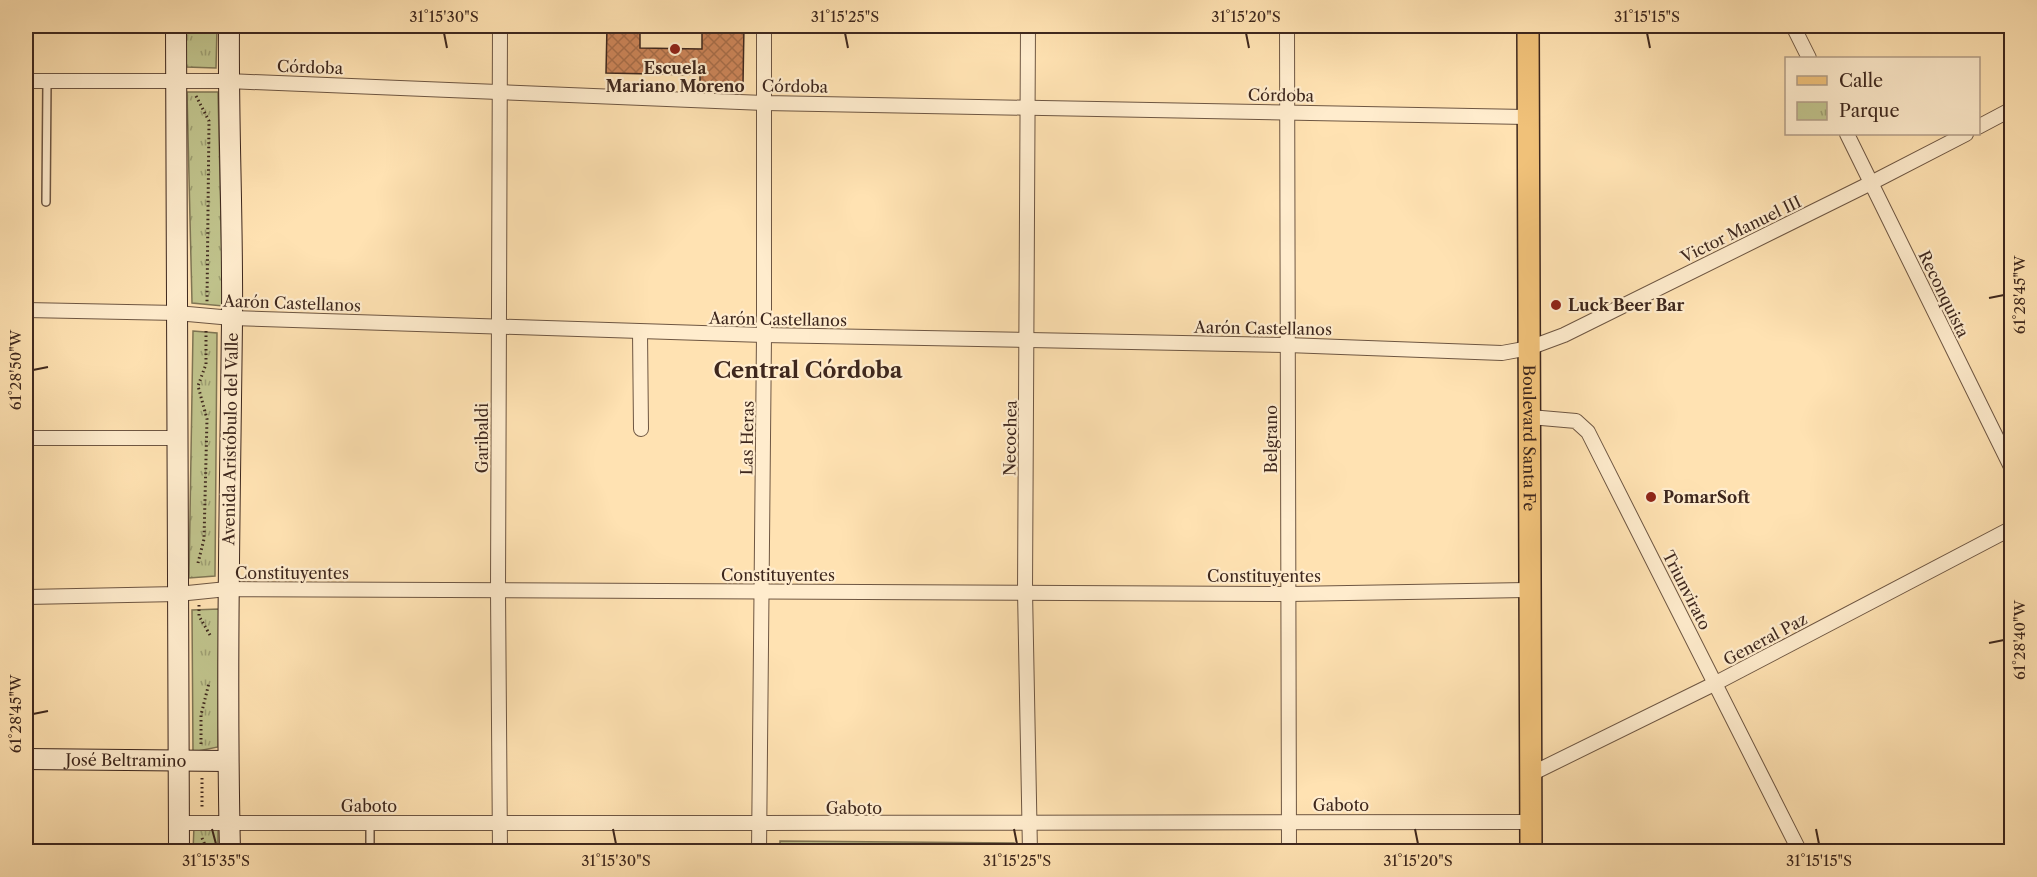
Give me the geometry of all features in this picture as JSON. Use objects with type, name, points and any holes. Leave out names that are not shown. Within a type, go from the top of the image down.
[{"type":"main road","name":"Boulevard Santa Fe","points":[[1528,26],[1531,852]]},
{"type":"street","points":[[176,26],[186,82],[177,313],[179,852]]},
{"type":"street","name":"Avenida Aristóbulo del Valle","points":[[229,26],[232,318],[227,589],[227,761],[230,852]]},
{"type":"street","name":"Garibaldi","points":[[500,26],[498,591],[500,852]]},
{"type":"street","name":"Las Heras","points":[[759,852],[765,335],[765,26]]},
{"type":"street","name":"Necochea","points":[[1028,26],[1025,591],[1030,852]]},
{"type":"street","name":"Belgrano","points":[[1287,26],[1289,852]]},
{"type":"street","points":[[1793,26],[1808,57]]},
{"type":"street","name":"Córdoba","points":[[26,81],[228,81],[765,102],[1529,117]]},
{"type":"street","points":[[1980,126],[2012,109]]},
{"type":"street","name":"Reconquista","points":[[1847,135],[2012,469]]},
{"type":"street","name":"Victor Manuel III","points":[[1529,348],[1564,335],[1964,135]]},
{"type":"street","name":"Aarón Castellanos","points":[[26,310],[177,313],[232,318],[640,332],[1287,345],[1502,353],[1529,348]]},
{"type":"street","points":[[640,332],[641,429]]},
{"type":"street","name":"Triunvirato","points":[[1530,417],[1576,421],[1588,432],[1800,852]]},
{"type":"street","points":[[26,438],[178,438]]},
{"type":"street","name":"General Paz","points":[[1531,774],[1716,683],[2012,528]]},
{"type":"street","name":"Constituyentes","points":[[26,597],[178,594],[227,589],[1289,594],[1530,590]]},
{"type":"street","name":"José Beltramino","points":[[26,759],[227,761]]},
{"type":"street","name":"Gaboto","points":[[179,823],[759,825],[1288,821],[1530,822]]},
{"type":"lane","points":[[46,81],[46,202]]},
{"type":"lane","points":[[370,823],[370,852]]},
{"type":"path","points":[[186,82],[209,121],[206,364],[198,386],[207,419],[204,539],[197,560],[200,616],[211,638]]},
{"type":"path","points":[[202,760],[201,715],[211,678]]},
{"type":"green space","points":[[186,26],[217,26],[216,68],[186,67]]},
{"type":"green space","points":[[187,92],[218,92],[223,306],[192,303]]},
{"type":"green space","points":[[193,331],[217,333],[215,576],[189,578]]},
{"type":"green space","points":[[219,609],[218,747],[193,752],[192,610]]},
{"type":"green space","points":[[194,826],[218,828],[218,851],[193,852]]},
{"type":"green space","points":[[780,841],[1014,843],[1014,851],[780,852]]},
{"type":"building","name":"Escuela Mariano Moreno","points":[[607,26],[640,26],[640,48],[702,49],[702,26],[744,26],[743,84],[700,84],[700,75],[606,73]]},
{"type":"place","name":"Escuela Mariano Moreno","points":[[675,49]]},
{"type":"place","name":"Luck Beer Bar","points":[[1556,305]]},
{"type":"place","name":"PomarSoft","points":[[1651,497]]},
{"type":"district","name":"Central Córdoba","points":[[808,370]]}]
